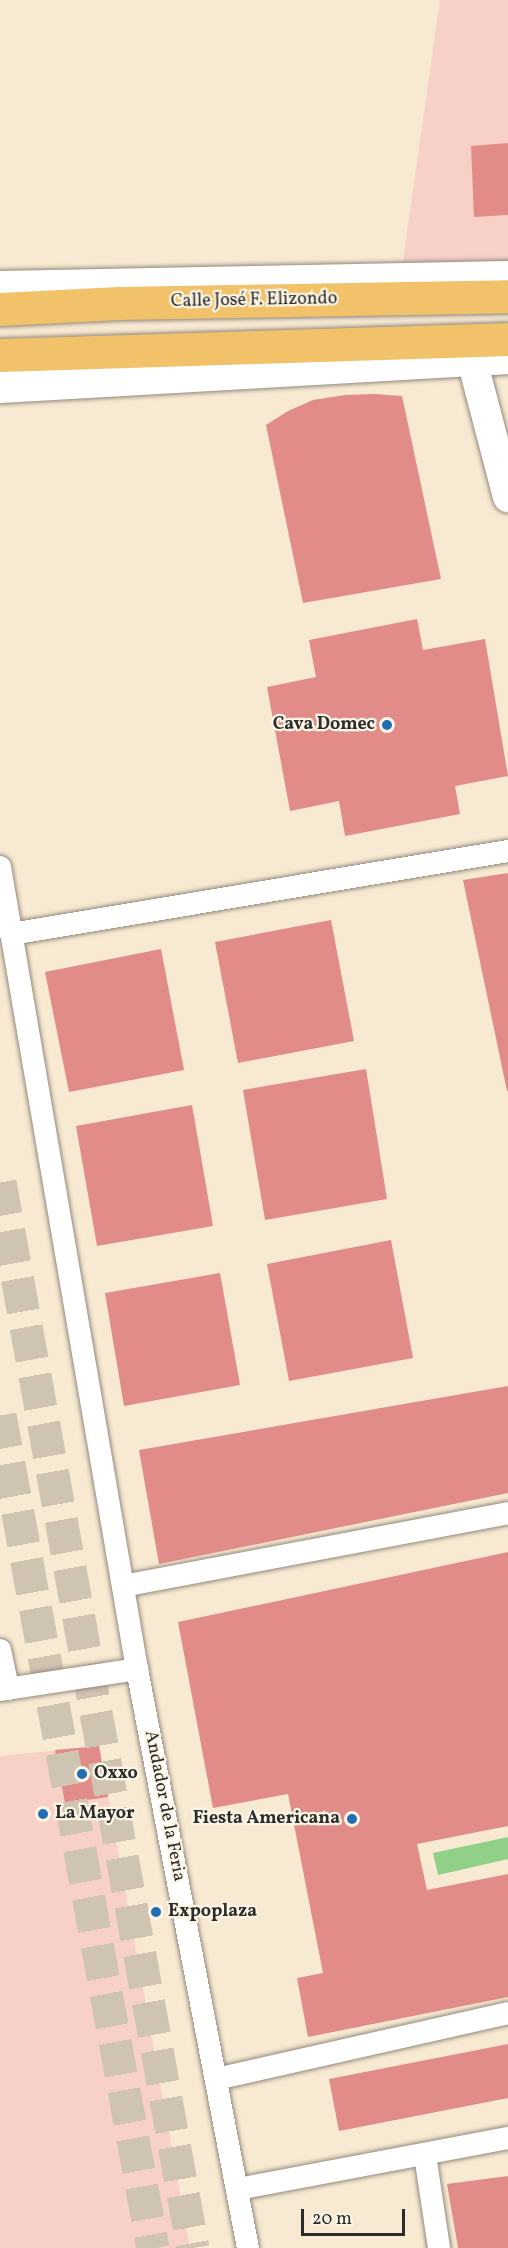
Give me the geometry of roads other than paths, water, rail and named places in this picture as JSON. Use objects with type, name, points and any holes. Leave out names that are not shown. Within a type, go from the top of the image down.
[{"type":"main road","name":"Calle José F. Elizondo","points":[[0,309],[505,290]]},
{"type":"main road","points":[[0,355],[504,345]]},
{"type":"street","points":[[0,304],[40,285]]},
{"type":"street","points":[[0,286],[505,290]]},
{"type":"street","points":[[0,386],[472,360],[504,345]]},
{"type":"street","points":[[472,360],[508,497]]},
{"type":"street","points":[[11,934],[508,851]]},
{"type":"street","name":"Andador de la Feria","points":[[0,867],[137,1669],[248,2248]]},
{"type":"street","points":[[123,1586],[508,1513]]},
{"type":"street","points":[[0,1650],[4,1690],[137,1669]]},
{"type":"street","points":[[216,2079],[508,2013]]},
{"type":"street","points":[[238,2189],[508,2138]]},
{"type":"street","points":[[425,2155],[439,2248]]},
{"type":"tunnel","points":[[0,1182],[193,2248]]},
{"type":"tunnel","points":[[0,1415],[153,2248]]},
{"type":"place","name":"Cava Domec","points":[[387,725]]},
{"type":"place","name":"Oxxo","points":[[82,1774]]},
{"type":"place","name":"La Mayor","points":[[43,1814]]},
{"type":"place","name":"Fiesta Americana","points":[[352,1819]]},
{"type":"place","name":"Expoplaza","points":[[156,1912]]}]
